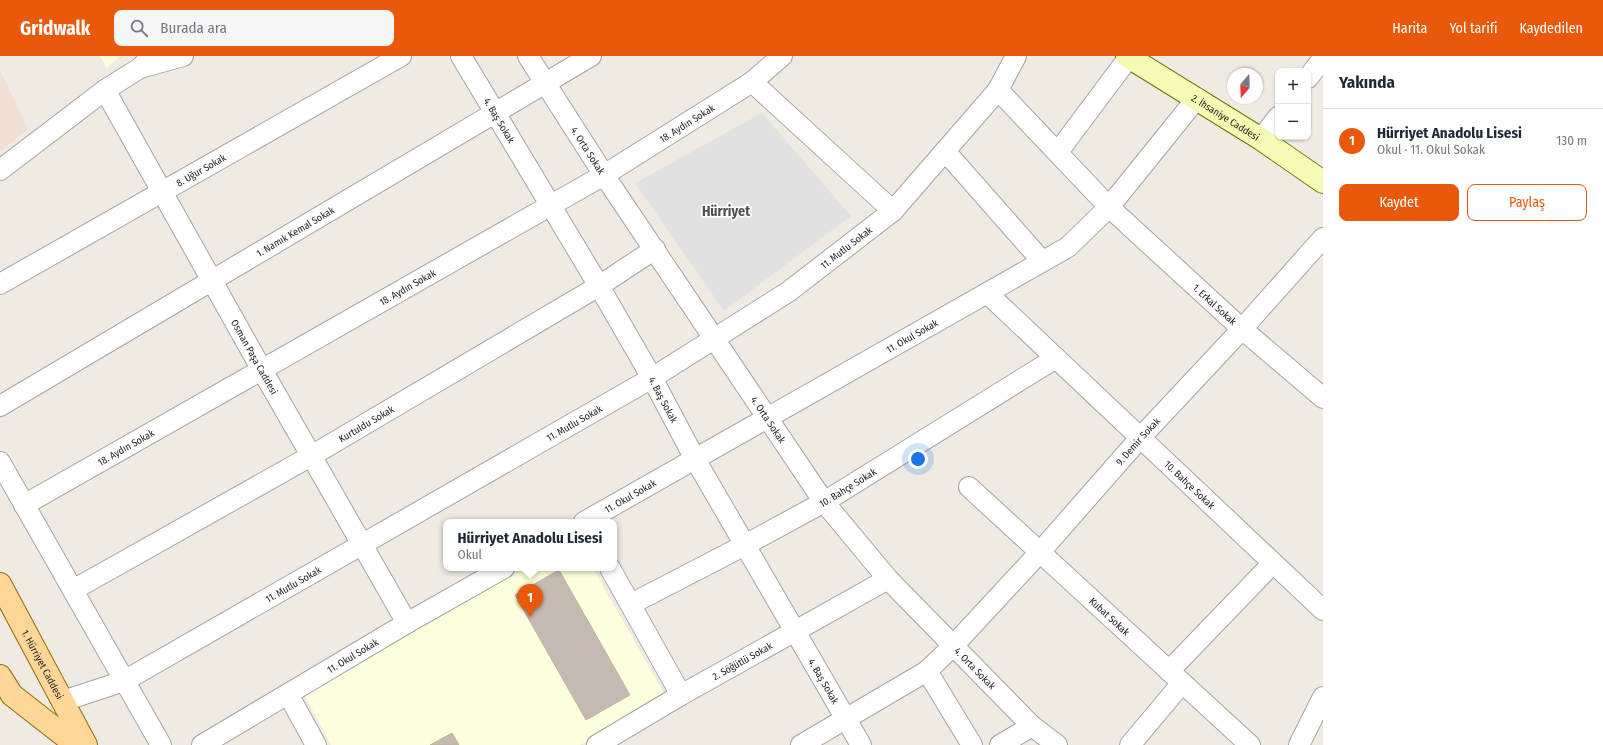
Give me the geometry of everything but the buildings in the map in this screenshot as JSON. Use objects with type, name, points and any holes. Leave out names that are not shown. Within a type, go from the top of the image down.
[{"type":"main road","name":"1. Hürriyet Caddesi","points":[[0,584],[86,745]]},
{"type":"main road","points":[[0,676],[6,698],[76,745]]},
{"type":"street","points":[[0,170],[105,90],[146,62],[183,56]]},
{"type":"street","name":"8. Uğur Sokak","points":[[0,284],[401,56]]},
{"type":"street","name":"4. Baş Sokak","points":[[461,56],[599,286],[745,546],[861,745]]},
{"type":"street","name":"4. Orta Sokak","points":[[528,56],[604,175],[824,502],[888,579],[1032,726],[1057,745]]},
{"type":"street","name":"1. Namık Kemal Sokak","points":[[0,406],[494,112],[591,56]]},
{"type":"street","name":"18. Aydın Sokak","points":[[24,505],[604,175],[752,82],[782,56]]},
{"type":"street","name":"11. Mutlu Sokak","points":[[63,701],[124,681],[652,378],[788,292],[893,211],[998,90],[1016,56]]},
{"type":"street","points":[[1058,152],[1128,56]]},
{"type":"street","name":"2. İhsaniye Caddesi","points":[[1128,56],[1261,139],[1323,182]]},
{"type":"street","points":[[1311,74],[1323,58]]},
{"type":"street","points":[[752,82],[893,211]]},
{"type":"street","name":"Osman Paşa Caddesi","points":[[105,90],[161,192],[407,623]]},
{"type":"street","name":"1. Erkal Sokak","points":[[998,90],[1109,207],[1242,329],[1323,398]]},
{"type":"street","name":"11. Okul Sokak","points":[[589,519],[696,460],[1068,247],[1109,207],[1197,98]]},
{"type":"street","points":[[1261,139],[1275,121]]},
{"type":"street","points":[[945,151],[1042,261]]},
{"type":"street","name":"9. Demir Sokak","points":[[801,745],[926,671],[953,646],[1040,552],[1140,438],[1242,329],[1323,238]]},
{"type":"street","name":"Kurtuldu Sokak","points":[[73,590],[311,456],[599,286],[655,249]]},
{"type":"street","name":"10. Bahçe Sokak","points":[[987,293],[1323,610]]},
{"type":"street","name":"10. Bahçe Sokak","points":[[631,604],[745,546],[824,502],[1056,358]]},
{"type":"street","points":[[0,462],[161,745]]},
{"type":"street","name":"Kubat Sokak","points":[[969,487],[1250,745]]},
{"type":"street","points":[[1130,745],[1176,677],[1273,563]]},
{"type":"street","name":"11. Okul Sokak","points":[[202,745],[407,623],[499,571]]},
{"type":"street","points":[[612,571],[681,695]]},
{"type":"street","name":"2. Söğütlü Sokak","points":[[597,745],[681,695],[888,579]]},
{"type":"street","points":[[926,671],[972,745]]},
{"type":"street","points":[[288,694],[316,745]]},
{"type":"street","points":[[1299,745],[1323,697]]},
{"type":"street","points":[[1000,745],[1032,726]]},
{"type":"shaded area","points":[[100,56],[120,56],[107,68]]},
{"type":"shaded area","points":[[0,70],[28,129],[0,152]]},
{"type":"shaded area","points":[[762,113],[851,216],[724,311],[635,183]]},
{"type":"shaded area","points":[[522,571],[595,571],[666,697],[580,745],[331,745],[303,693]]},
{"type":"place","name":"Hürriyet Anadolu Lisesi","points":[[530,617]]},
{"type":"district","name":"Hürriyet","points":[[726,211]]}]
